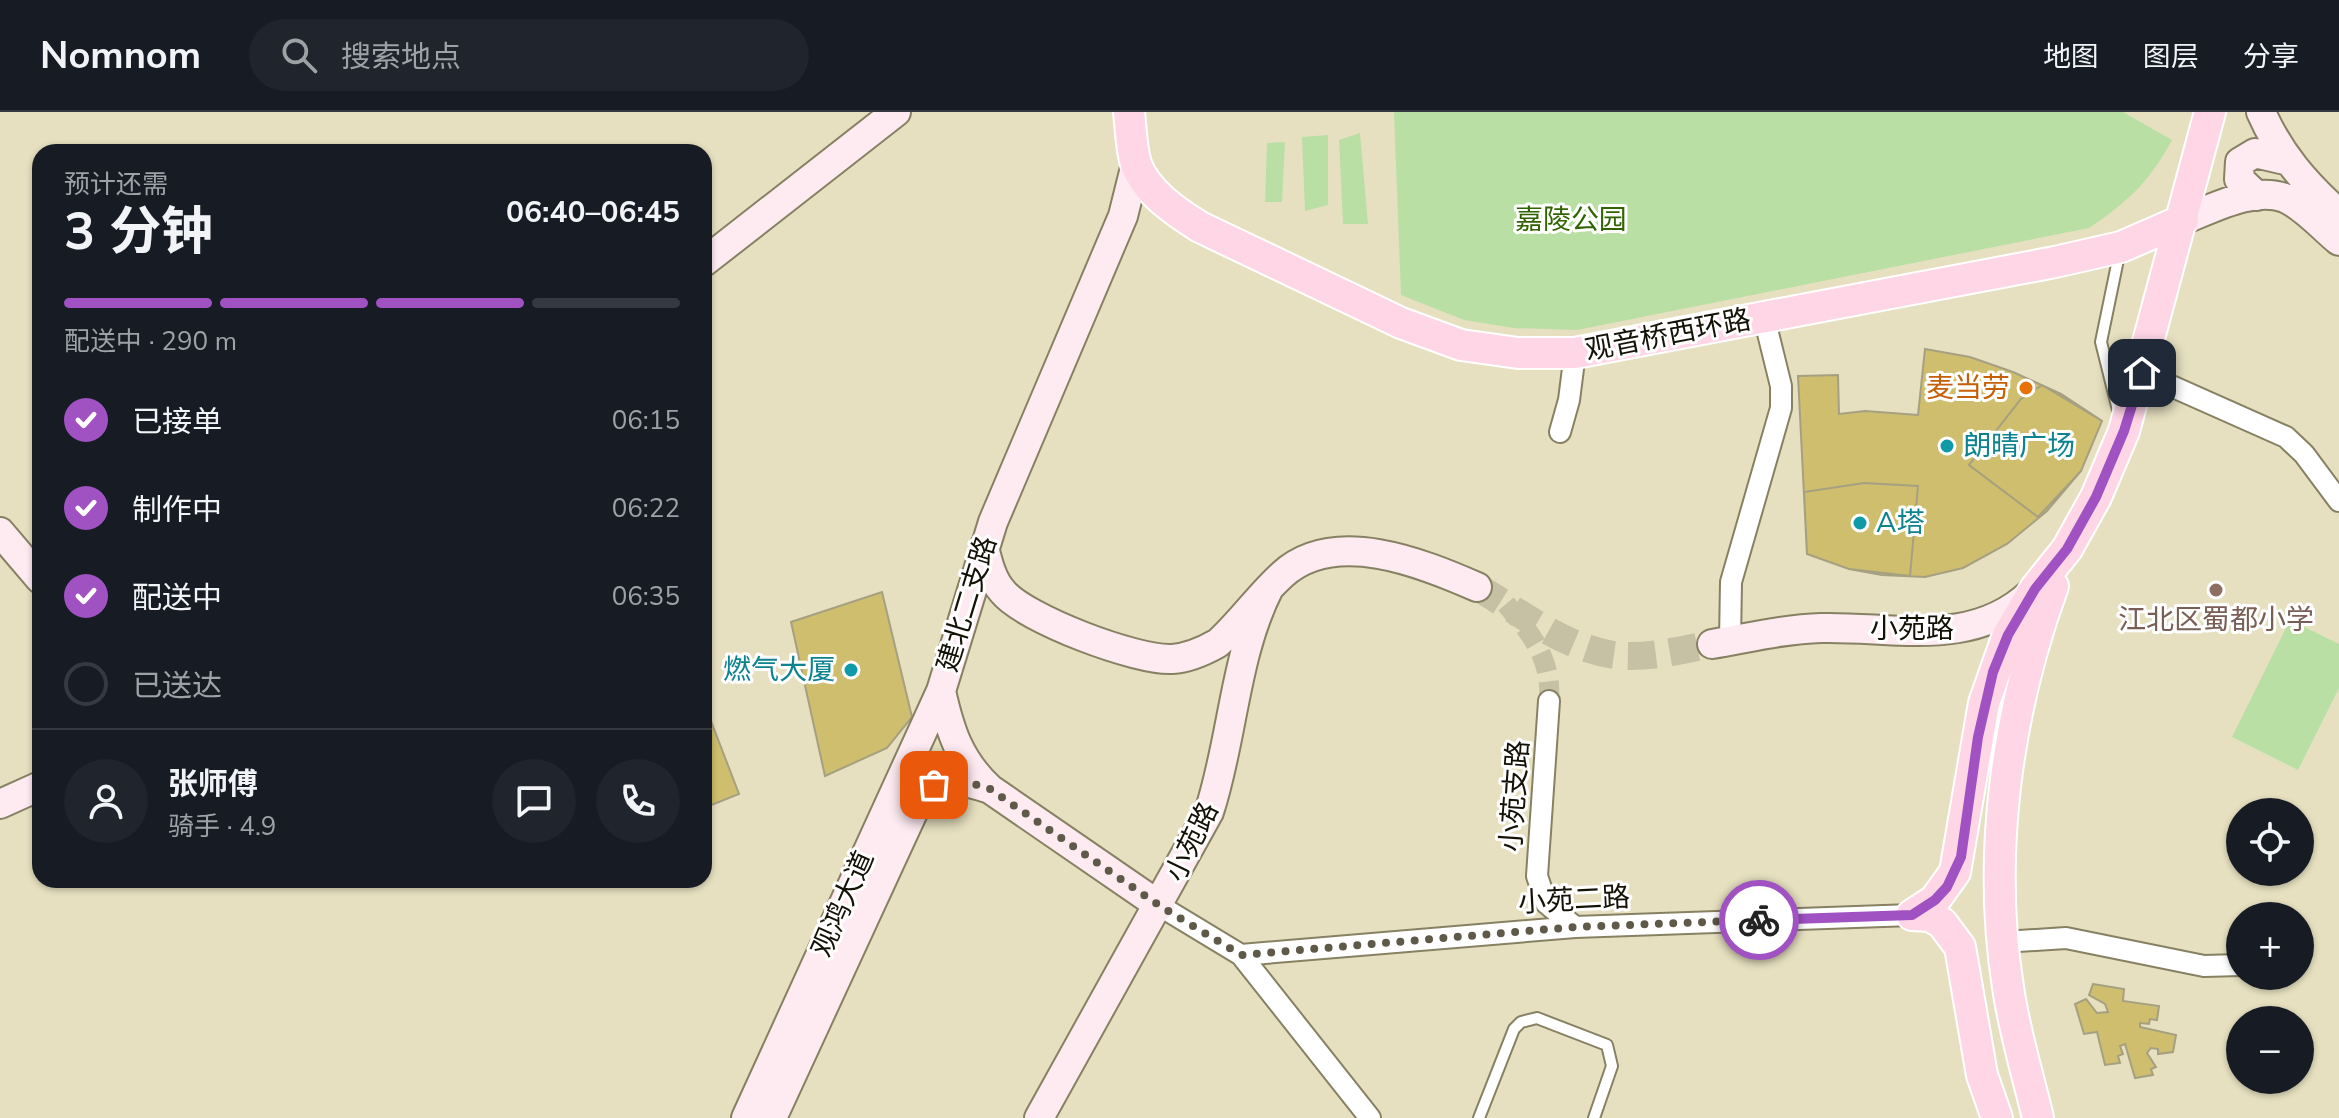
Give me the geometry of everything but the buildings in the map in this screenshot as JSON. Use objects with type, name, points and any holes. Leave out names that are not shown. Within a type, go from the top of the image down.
[{"type":"main road","name":"观音桥西环路","points":[[1129,112],[1136,164],[1152,189],[1175,211],[1200,227],[1401,323],[1461,345],[1518,353],[1575,353],[2121,247],[2183,220]]},
{"type":"main road","points":[[2183,220],[2210,112]]},
{"type":"main road","name":"小苑路","points":[[2035,589],[2067,549],[2096,497],[2124,431],[2183,220]]},
{"type":"main road","points":[[2038,1118],[2008,988],[2003,942],[2002,843],[2009,749],[2038,626],[2067,549]]},
{"type":"main road","points":[[1912,915],[1935,900],[1955,872],[1990,682],[2008,635],[2035,589]]},
{"type":"main road","points":[[1912,915],[1930,916],[1942,923],[1960,947],[1982,1075],[1994,1118]]},
{"type":"street","points":[[712,256],[896,112]]},
{"type":"street","points":[[2261,112],[2285,160],[2301,180],[2339,214]]},
{"type":"street","points":[[2257,196],[2239,179],[2240,162],[2255,153],[2285,160]]},
{"type":"street","name":"建北二支路","points":[[1136,164],[1123,216],[984,547],[941,691],[950,734],[960,755],[990,789],[1160,906],[1241,955],[1370,1118]]},
{"type":"street","points":[[2183,220],[2257,196],[2288,199],[2339,241]]},
{"type":"street","points":[[1721,642],[1731,582],[1781,408],[1781,386],[1764,317]]},
{"type":"street","points":[[1560,432],[1569,400],[1575,353]]},
{"type":"street","points":[[2142,373],[2286,437],[2304,454],[2339,501]]},
{"type":"street","points":[[0,532],[32,570]]},
{"type":"street","name":"小苑路","points":[[984,547],[994,579],[1022,610],[1045,622],[1154,658],[1171,659],[1206,650],[1230,632],[1269,588],[1297,563],[1322,555],[1350,553],[1409,561],[1477,587]]},
{"type":"street","name":"小苑路","points":[[1039,1118],[1160,906],[1209,812],[1224,762],[1251,630],[1269,588]]},
{"type":"street","name":"小苑路","points":[[1721,642],[1821,628],[1948,631],[1971,628],[2005,615],[2035,589]]},
{"type":"street","name":"观鸿大道","points":[[746,1118],[941,691]]},
{"type":"street","name":"小苑支路","points":[[1549,701],[1537,876],[1546,903],[1575,927]]},
{"type":"street","name":"观鸿大道","points":[[772,1118],[921,795],[949,781],[964,781],[990,789]]},
{"type":"street","points":[[0,804],[32,790]]},
{"type":"street","name":"小苑二路","points":[[1241,955],[1575,927],[1912,915]]},
{"type":"street","points":[[2003,942],[2066,938],[2204,966],[2226,965]]},
{"type":"lane","points":[[2121,247],[2101,342],[2124,431]]},
{"type":"lane","points":[[1479,1118],[1514,1029],[1521,1022],[1537,1018],[1598,1039],[1611,1054],[1612,1066],[1594,1118]]},
{"type":"green space","name":"嘉陵公园","points":[[1394,112],[2123,112],[2172,140],[2137,190],[2089,228],[1577,330],[1514,328],[1464,320],[1401,295]]},
{"type":"green space","points":[[1360,133],[1368,224],[1343,224],[1339,140]]},
{"type":"green space","points":[[1328,135],[1328,205],[1305,211],[1302,137]]},
{"type":"green space","points":[[1285,142],[1282,202],[1265,202],[1267,143]]},
{"type":"green space","points":[[2290,620],[2339,644],[2339,688],[2298,770],[2232,737]]},
{"type":"tunnel","points":[[1477,587],[1543,628],[1596,651],[1638,656],[1712,644]]},
{"type":"tunnel","points":[[1506,604],[1532,637],[1544,660],[1549,701]]},
{"type":"way so far","points":[[934,785],[964,781],[990,789],[1160,906],[1241,955],[1575,927],[1759,920]]},
{"type":"place","name":"麦当劳","points":[[2026,388]]},
{"type":"place","name":"朗晴广场","points":[[1947,446]]},
{"type":"place","name":"A塔","points":[[1860,523]]},
{"type":"place","name":"江北区蜀都小学","points":[[2216,590]]},
{"type":"place","name":"燃气大厦","points":[[851,670]]},
{"type":"route","points":[[1759,920],[1912,915],[1935,900],[1947,887],[1961,857],[1970,779],[1993,672],[2008,635],[2035,589],[2067,549],[2096,497],[2124,431],[2142,373]]}]
